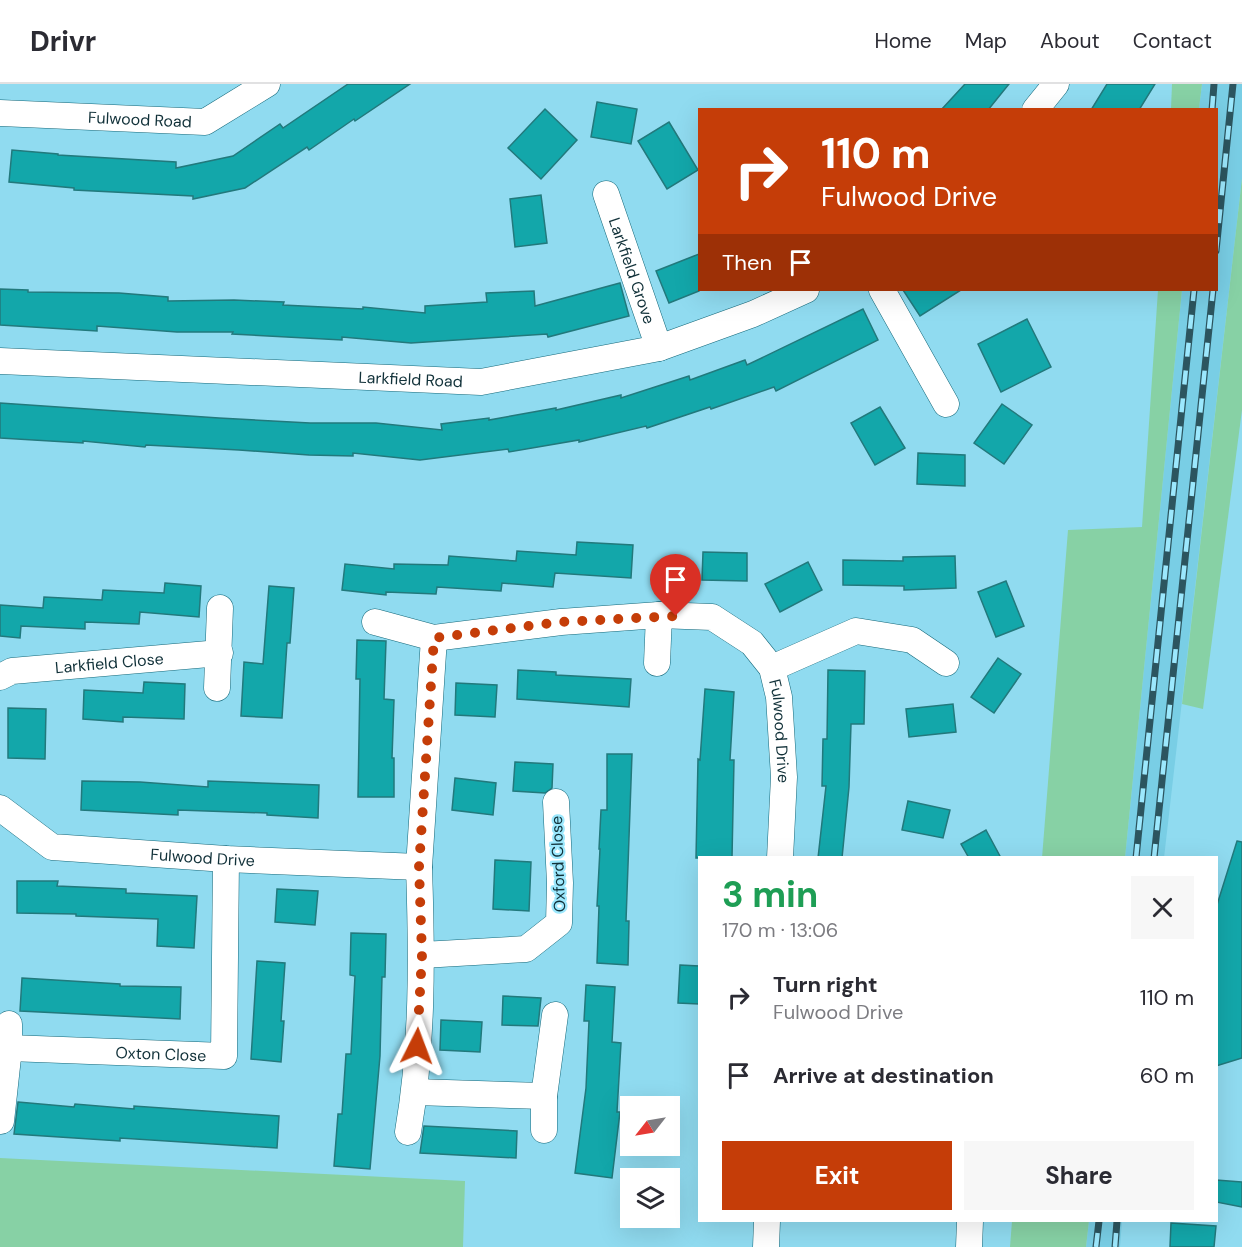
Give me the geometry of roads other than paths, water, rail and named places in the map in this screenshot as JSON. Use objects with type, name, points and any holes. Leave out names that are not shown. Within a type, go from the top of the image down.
[{"type":"street","name":"Fulwood Road","points":[[0,112],[205,122],[241,92],[267,84]]},
{"type":"street","points":[[1037,108],[1056,84]]},
{"type":"street","name":"Larkfield Grove","points":[[606,194],[659,348]]},
{"type":"street","name":"Larkfield Road","points":[[0,361],[481,382],[659,348],[753,314],[804,291]]},
{"type":"street","points":[[883,291],[946,404]]},
{"type":"street","points":[[217,688],[220,608]]},
{"type":"street","points":[[657,663],[659,615]]},
{"type":"street","name":"Fulwood Drive","points":[[375,622],[434,638],[561,622],[659,615],[712,617],[752,643],[772,668],[779,697],[784,777],[780,856]]},
{"type":"street","points":[[772,668],[856,631],[912,640],[946,663]]},
{"type":"street","points":[[408,1132],[415,1092],[422,955],[419,867],[434,638]]},
{"type":"street","name":"Larkfield Close","points":[[0,677],[12,671],[220,654]]},
{"type":"street","name":"Oxford Close","points":[[422,955],[526,949],[559,923],[560,883],[556,802]]},
{"type":"street","name":"Fulwood Drive","points":[[0,808],[52,847],[226,859],[419,867]]},
{"type":"street","name":"Oxton Close","points":[[1,1121],[9,1036],[224,1056],[226,859]]},
{"type":"street","points":[[544,1130],[544,1096],[555,1015]]},
{"type":"street","points":[[415,1092],[544,1096]]},
{"type":"street","points":[[766,1222],[766,1247]]},
{"type":"street","points":[[969,1247],[970,1222]]},
{"type":"railway","points":[[1212,108],[1214,84]]},
{"type":"railway","points":[[1218,231],[1233,84]]},
{"type":"railway","points":[[1136,856],[1194,291]]},
{"type":"railway","points":[[1154,856],[1213,291]]},
{"type":"railway","points":[[1096,1247],[1099,1222]]},
{"type":"railway","points":[[1115,1247],[1117,1222]]}]
